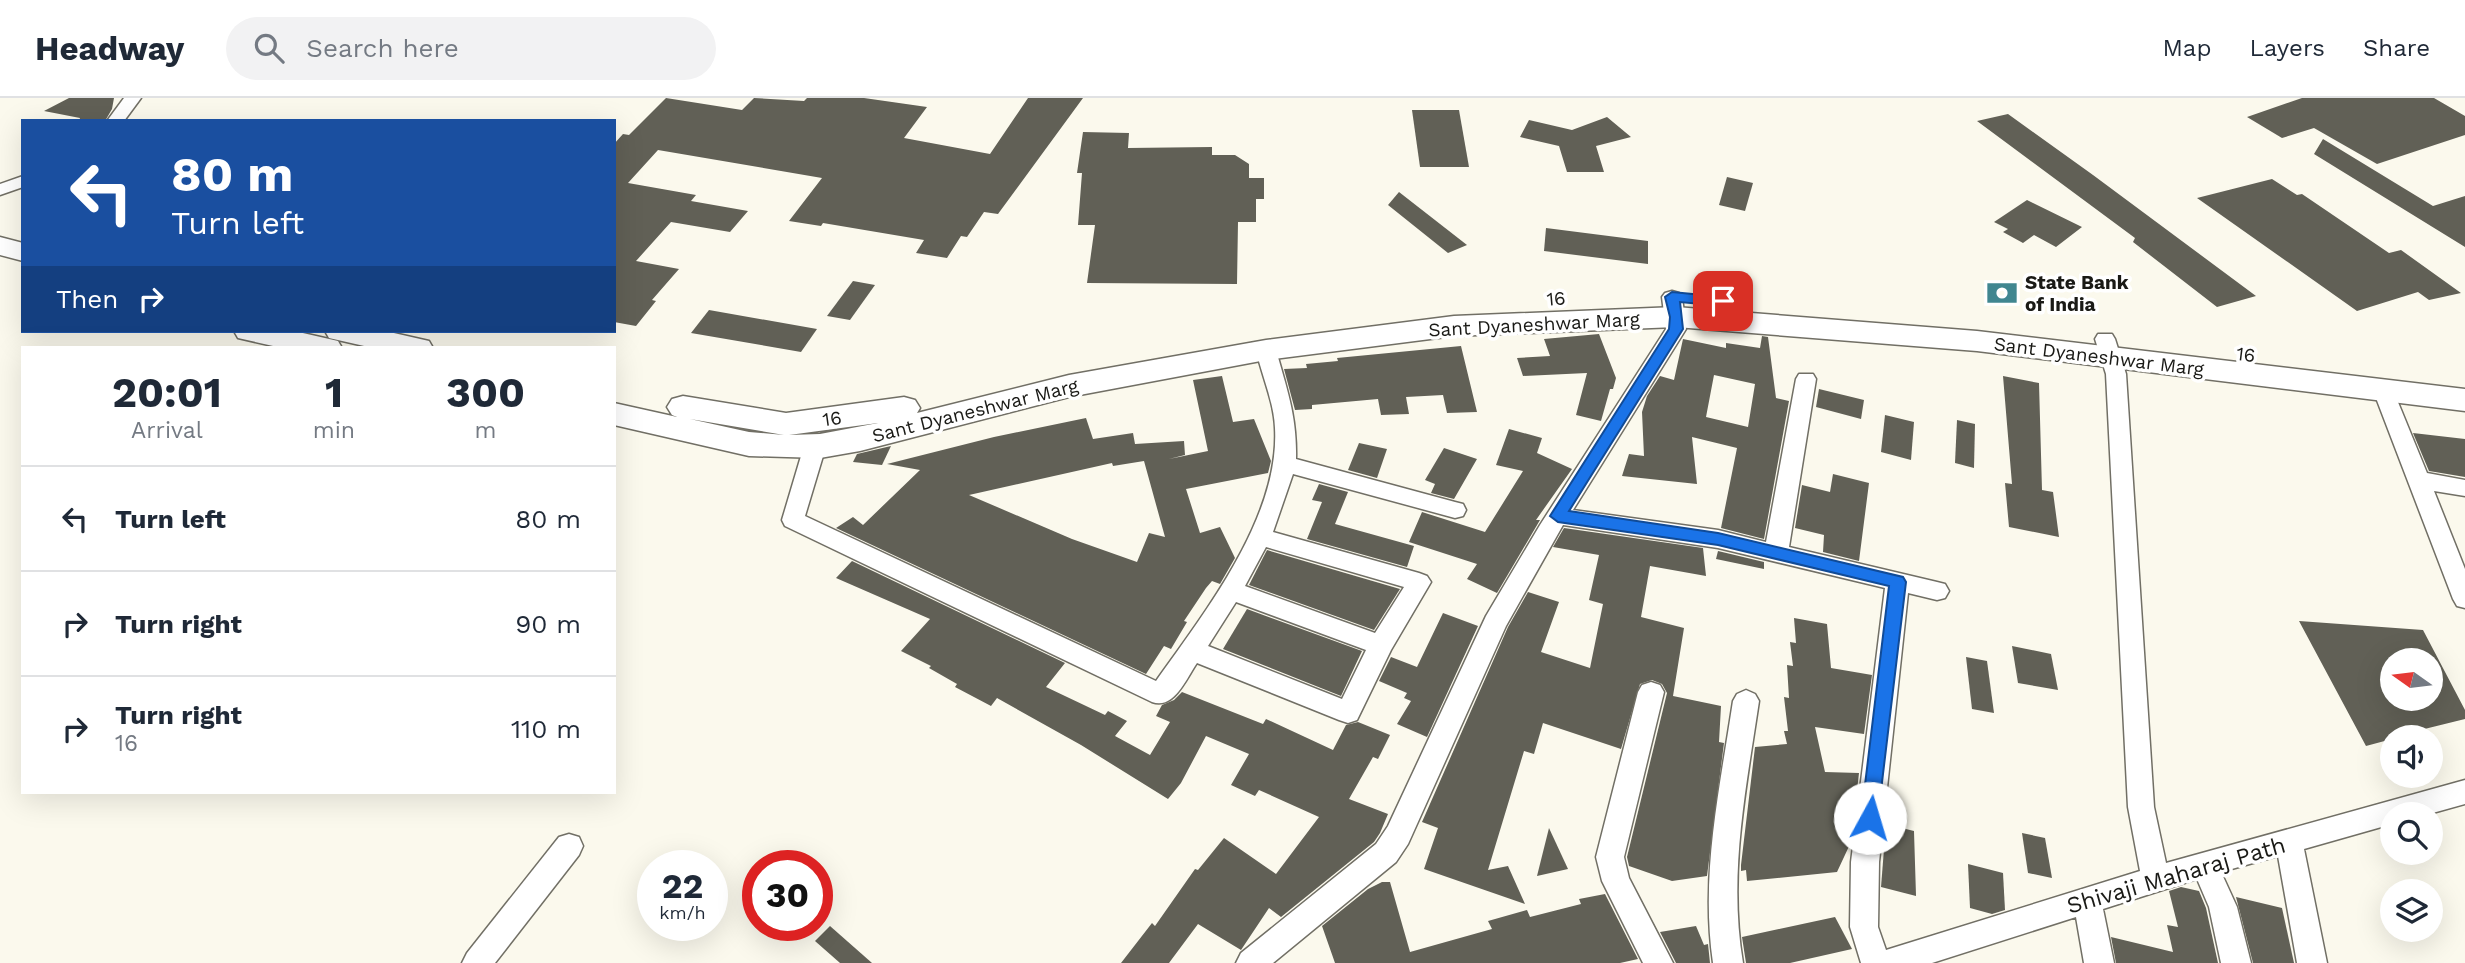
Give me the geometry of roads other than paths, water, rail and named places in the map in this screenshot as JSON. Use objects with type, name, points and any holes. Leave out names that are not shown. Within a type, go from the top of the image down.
[{"type":"main road","points":[[0,246],[21,251]]},
{"type":"main road","points":[[0,271],[21,276]]},
{"type":"main road","name":"16","points":[[616,394],[795,439],[909,407],[1124,356],[1304,326],[1570,296],[1674,307]]},
{"type":"main road","name":"Sant Dyaneshwar Marg","points":[[616,414],[748,444],[795,439],[860,439],[1069,386],[1266,350],[1454,327],[1581,319],[1674,307],[1977,341],[2108,348],[2465,400]]},
{"type":"main road","points":[[258,333],[318,346]]},
{"type":"main road","points":[[349,333],[408,346]]},
{"type":"main road","name":"16","points":[[2108,348],[2465,379]]},
{"type":"street","points":[[117,119],[133,98]]},
{"type":"street","points":[[0,190],[21,182]]},
{"type":"street","points":[[1251,963],[1386,853],[1392,844],[1495,623],[1558,516],[1676,329],[1674,307]]},
{"type":"street","points":[[2108,348],[2116,374],[2141,807],[2155,879]]},
{"type":"street","points":[[795,439],[793,520],[1161,695],[1229,590],[1270,519],[1285,464],[1286,428],[1266,350]]},
{"type":"street","points":[[1776,553],[1806,379]]},
{"type":"street","points":[[2383,390],[2465,599]]},
{"type":"street","points":[[1285,464],[1455,510]]},
{"type":"street","points":[[2418,480],[2465,488]]},
{"type":"street","points":[[1558,516],[1718,539],[1937,591]]},
{"type":"street","points":[[1191,650],[1348,712],[1381,645],[1419,582],[1260,537]]},
{"type":"street","points":[[1876,963],[1867,944],[1864,927],[1865,874],[1898,582]]},
{"type":"street","points":[[1229,590],[1381,645]]},
{"type":"street","points":[[1651,692],[1610,857],[1616,881],[1658,963]]},
{"type":"street","points":[[1728,963],[1723,942],[1724,876],[1746,701]]},
{"type":"street","name":"Shivaji Maharaj Path","points":[[1888,963],[1955,952],[2087,900],[2204,864],[2465,792]]},
{"type":"street","points":[[2290,841],[2312,963]]},
{"type":"street","points":[[477,963],[569,846]]},
{"type":"street","points":[[2204,864],[2223,907],[2236,963]]},
{"type":"street","points":[[2087,900],[2099,963]]},
{"type":"place","name":"State Bank of India","points":[[2002,293]]}]
